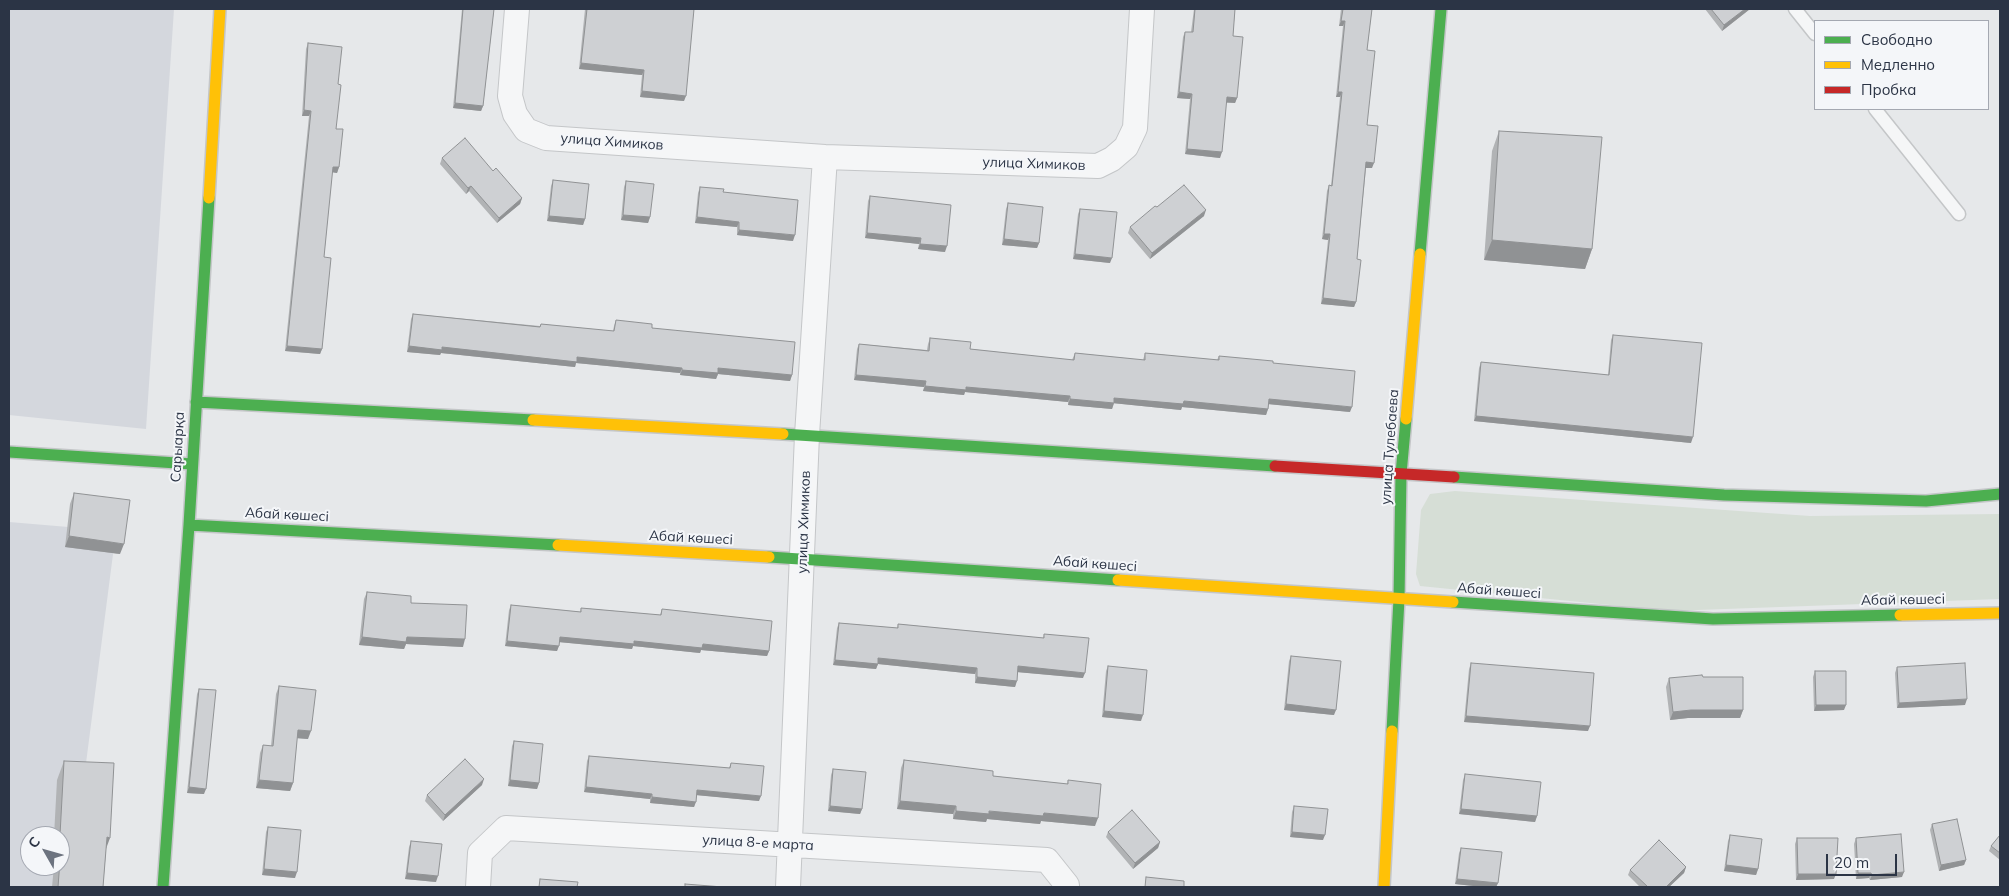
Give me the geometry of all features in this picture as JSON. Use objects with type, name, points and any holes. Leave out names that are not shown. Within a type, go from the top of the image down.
[{"type":"street","name":"Сарыарқа","points":[[163,887],[189,525],[220,9]]},
{"type":"street","name":"улица Химиков","points":[[517,9],[510,96],[514,114],[526,130],[546,138],[825,157],[1098,166],[1112,159],[1126,147],[1135,128],[1142,9]]},
{"type":"street","name":"улица Тулебаева","points":[[1384,887],[1399,600],[1401,474],[1441,9]]},
{"type":"street","name":"улица Химиков","points":[[788,887],[807,435],[825,157]]},
{"type":"street","points":[[196,402],[807,435],[1724,496],[1926,501],[2000,494]]},
{"type":"street","points":[[9,452],[192,464]]},
{"type":"street","name":"Абай көшесі","points":[[189,525],[802,559],[1399,600],[1713,619],[2000,613]]},
{"type":"street","name":"улица 8-е марта","points":[[478,887],[480,853],[506,828],[1047,860],[1067,884],[1067,887]]},
{"type":"lane","points":[[1796,9],[1814,33]]},
{"type":"lane","points":[[1876,110],[1959,214]]},
{"type":"shaded area","points":[[9,9],[174,9],[146,429],[9,415]]},
{"type":"shaded area","points":[[1455,491],[1810,516],[2000,514],[2000,599],[1670,611],[1420,586],[1416,574],[1421,510],[1430,494]]},
{"type":"shaded area","points":[[9,522],[116,531],[70,887],[9,887]]},
{"type":"building","points":[[463,9],[494,9],[483,106],[455,103]]},
{"type":"building","points":[[587,9],[694,9],[686,96],[642,91],[644,70],[581,63]]},
{"type":"building","points":[[1195,9],[1235,9],[1233,36],[1243,37],[1237,98],[1227,97],[1222,152],[1187,149],[1192,94],[1179,92],[1185,32],[1193,32]]},
{"type":"building","points":[[1343,9],[1372,9],[1367,50],[1375,51],[1367,125],[1378,126],[1374,163],[1366,162],[1357,259],[1361,260],[1356,302],[1323,298],[1330,234],[1324,234],[1329,185],[1332,186],[1342,92],[1338,92],[1345,21],[1341,21]]},
{"type":"building","points":[[1711,9],[1745,9],[1724,25]]},
{"type":"building","points":[[308,43],[342,47],[338,84],[341,85],[336,129],[343,129],[339,167],[333,167],[324,257],[331,258],[322,349],[287,346],[311,111],[304,110]]},
{"type":"building","points":[[1499,131],[1602,137],[1592,249],[1492,240]]},
{"type":"building","points":[[465,138],[493,171],[496,168],[522,198],[499,218],[471,186],[468,188],[442,158]]},
{"type":"building","points":[[553,180],[589,184],[585,219],[549,216]]},
{"type":"building","points":[[626,181],[654,184],[650,217],[623,215]]},
{"type":"building","points":[[1184,185],[1206,210],[1152,253],[1130,227]]},
{"type":"building","points":[[700,187],[724,189],[723,192],[798,200],[795,235],[739,230],[739,222],[697,217]]},
{"type":"building","points":[[870,196],[951,205],[947,246],[920,244],[921,238],[867,233]]},
{"type":"building","points":[[1008,203],[1043,207],[1039,243],[1004,239]]},
{"type":"building","points":[[1080,209],[1117,212],[1112,258],[1075,254]]},
{"type":"building","points":[[413,314],[540,327],[541,324],[614,331],[616,320],[652,324],[652,328],[795,342],[792,375],[718,368],[718,373],[577,357],[577,362],[442,347],[442,350],[409,346]]},
{"type":"building","points":[[1613,335],[1702,343],[1693,437],[1476,416],[1481,362],[1609,375]]},
{"type":"building","points":[[930,338],[971,342],[970,349],[1074,360],[1075,353],[1145,360],[1145,353],[1219,360],[1219,356],[1355,371],[1352,407],[1269,399],[1268,409],[1184,401],[1183,404],[1114,398],[1114,403],[1070,399],[1070,396],[966,387],[966,390],[925,386],[926,381],[856,375],[859,344],[929,351]]},
{"type":"building","points":[[74,493],[130,500],[124,544],[69,536]]},
{"type":"building","points":[[367,592],[411,596],[411,603],[467,605],[465,639],[407,637],[406,642],[362,637]]},
{"type":"building","points":[[511,605],[581,612],[581,608],[661,615],[662,609],[772,621],[769,651],[703,644],[702,648],[634,641],[634,644],[560,637],[559,646],[507,641]]},
{"type":"building","points":[[839,623],[898,628],[898,624],[1044,638],[1044,634],[1089,638],[1085,673],[1018,666],[1017,681],[977,677],[977,668],[878,658],[878,664],[835,660]]},
{"type":"building","points":[[1291,656],[1341,661],[1336,710],[1286,704]]},
{"type":"building","points":[[1471,663],[1594,673],[1590,726],[1466,716]]},
{"type":"building","points":[[1965,663],[1967,699],[1899,703],[1897,667]]},
{"type":"building","points":[[1108,666],[1147,670],[1143,715],[1104,711]]},
{"type":"building","points":[[1815,671],[1846,671],[1846,705],[1816,705]]},
{"type":"building","points":[[1702,675],[1703,677],[1743,677],[1743,710],[1673,712],[1669,678]]},
{"type":"building","points":[[279,686],[316,690],[311,731],[298,730],[293,783],[259,780],[263,745],[273,746]]},
{"type":"building","points":[[199,689],[216,690],[206,789],[189,787]]},
{"type":"building","points":[[514,741],[543,744],[539,783],[510,780]]},
{"type":"building","points":[[589,756],[730,768],[731,763],[764,766],[761,796],[697,790],[696,802],[652,797],[652,794],[586,787]]},
{"type":"building","points":[[465,759],[484,779],[445,815],[427,795]]},
{"type":"building","points":[[904,760],[993,771],[993,776],[1068,784],[1068,780],[1101,784],[1098,818],[1044,813],[1043,816],[989,811],[989,814],[956,811],[956,806],[900,801]]},
{"type":"building","points":[[64,761],[114,763],[110,838],[107,837],[103,887],[58,887],[59,876],[70,876],[70,826],[60,826]]},
{"type":"building","points":[[833,769],[866,772],[862,809],[830,806]]},
{"type":"building","points":[[1465,774],[1541,782],[1537,816],[1461,809]]},
{"type":"building","points":[[1294,806],[1328,809],[1325,835],[1292,832]]},
{"type":"building","points":[[1132,810],[1160,842],[1135,863],[1108,832]]},
{"type":"building","points":[[1957,819],[1966,860],[1941,865],[1932,824]]},
{"type":"building","points":[[268,827],[301,830],[297,872],[264,869]]},
{"type":"building","points":[[1901,834],[1904,872],[1872,875],[1871,873],[1858,873],[1856,838]]},
{"type":"building","points":[[1730,835],[1762,839],[1758,869],[1726,865]]},
{"type":"building","points":[[2000,835],[2000,853],[1991,846]]},
{"type":"building","points":[[1797,838],[1838,838],[1836,874],[1798,874]]},
{"type":"building","points":[[1659,840],[1686,867],[1666,887],[1648,887],[1630,870]]},
{"type":"building","points":[[411,841],[442,844],[438,876],[407,873]]},
{"type":"building","points":[[1461,848],[1502,852],[1498,883],[1457,879]]},
{"type":"building","points":[[1146,877],[1184,881],[1184,887],[1145,887]]},
{"type":"building","points":[[540,879],[578,882],[577,887],[539,887]]},
{"type":"building","points":[[685,884],[723,887],[685,887]]},
{"type":"traffic: fast","points":[[1420,254],[1441,9]]},
{"type":"traffic: fast","points":[[163,887],[189,525],[209,198]]},
{"type":"traffic: fast","points":[[196,402],[533,420]]},
{"type":"traffic: fast","points":[[1392,731],[1399,599],[1401,474],[1406,419]]},
{"type":"traffic: fast","points":[[783,434],[1275,466]]},
{"type":"traffic: fast","points":[[9,452],[192,464]]},
{"type":"traffic: fast","points":[[1454,477],[1724,495],[1926,501],[2000,494]]},
{"type":"traffic: fast","points":[[189,525],[558,545]]},
{"type":"traffic: fast","points":[[769,557],[1118,580]]},
{"type":"traffic: fast","points":[[1453,602],[1713,619],[1900,615]]},
{"type":"traffic: slow","points":[[209,198],[220,9]]},
{"type":"traffic: slow","points":[[1406,419],[1420,254]]},
{"type":"traffic: slow","points":[[533,420],[783,434]]},
{"type":"traffic: slow","points":[[558,545],[769,557]]},
{"type":"traffic: slow","points":[[1118,580],[1453,602]]},
{"type":"traffic: slow","points":[[1900,615],[2000,613]]},
{"type":"traffic: slow","points":[[1384,887],[1392,731]]},
{"type":"traffic: jam","points":[[1275,466],[1454,477]]}]
